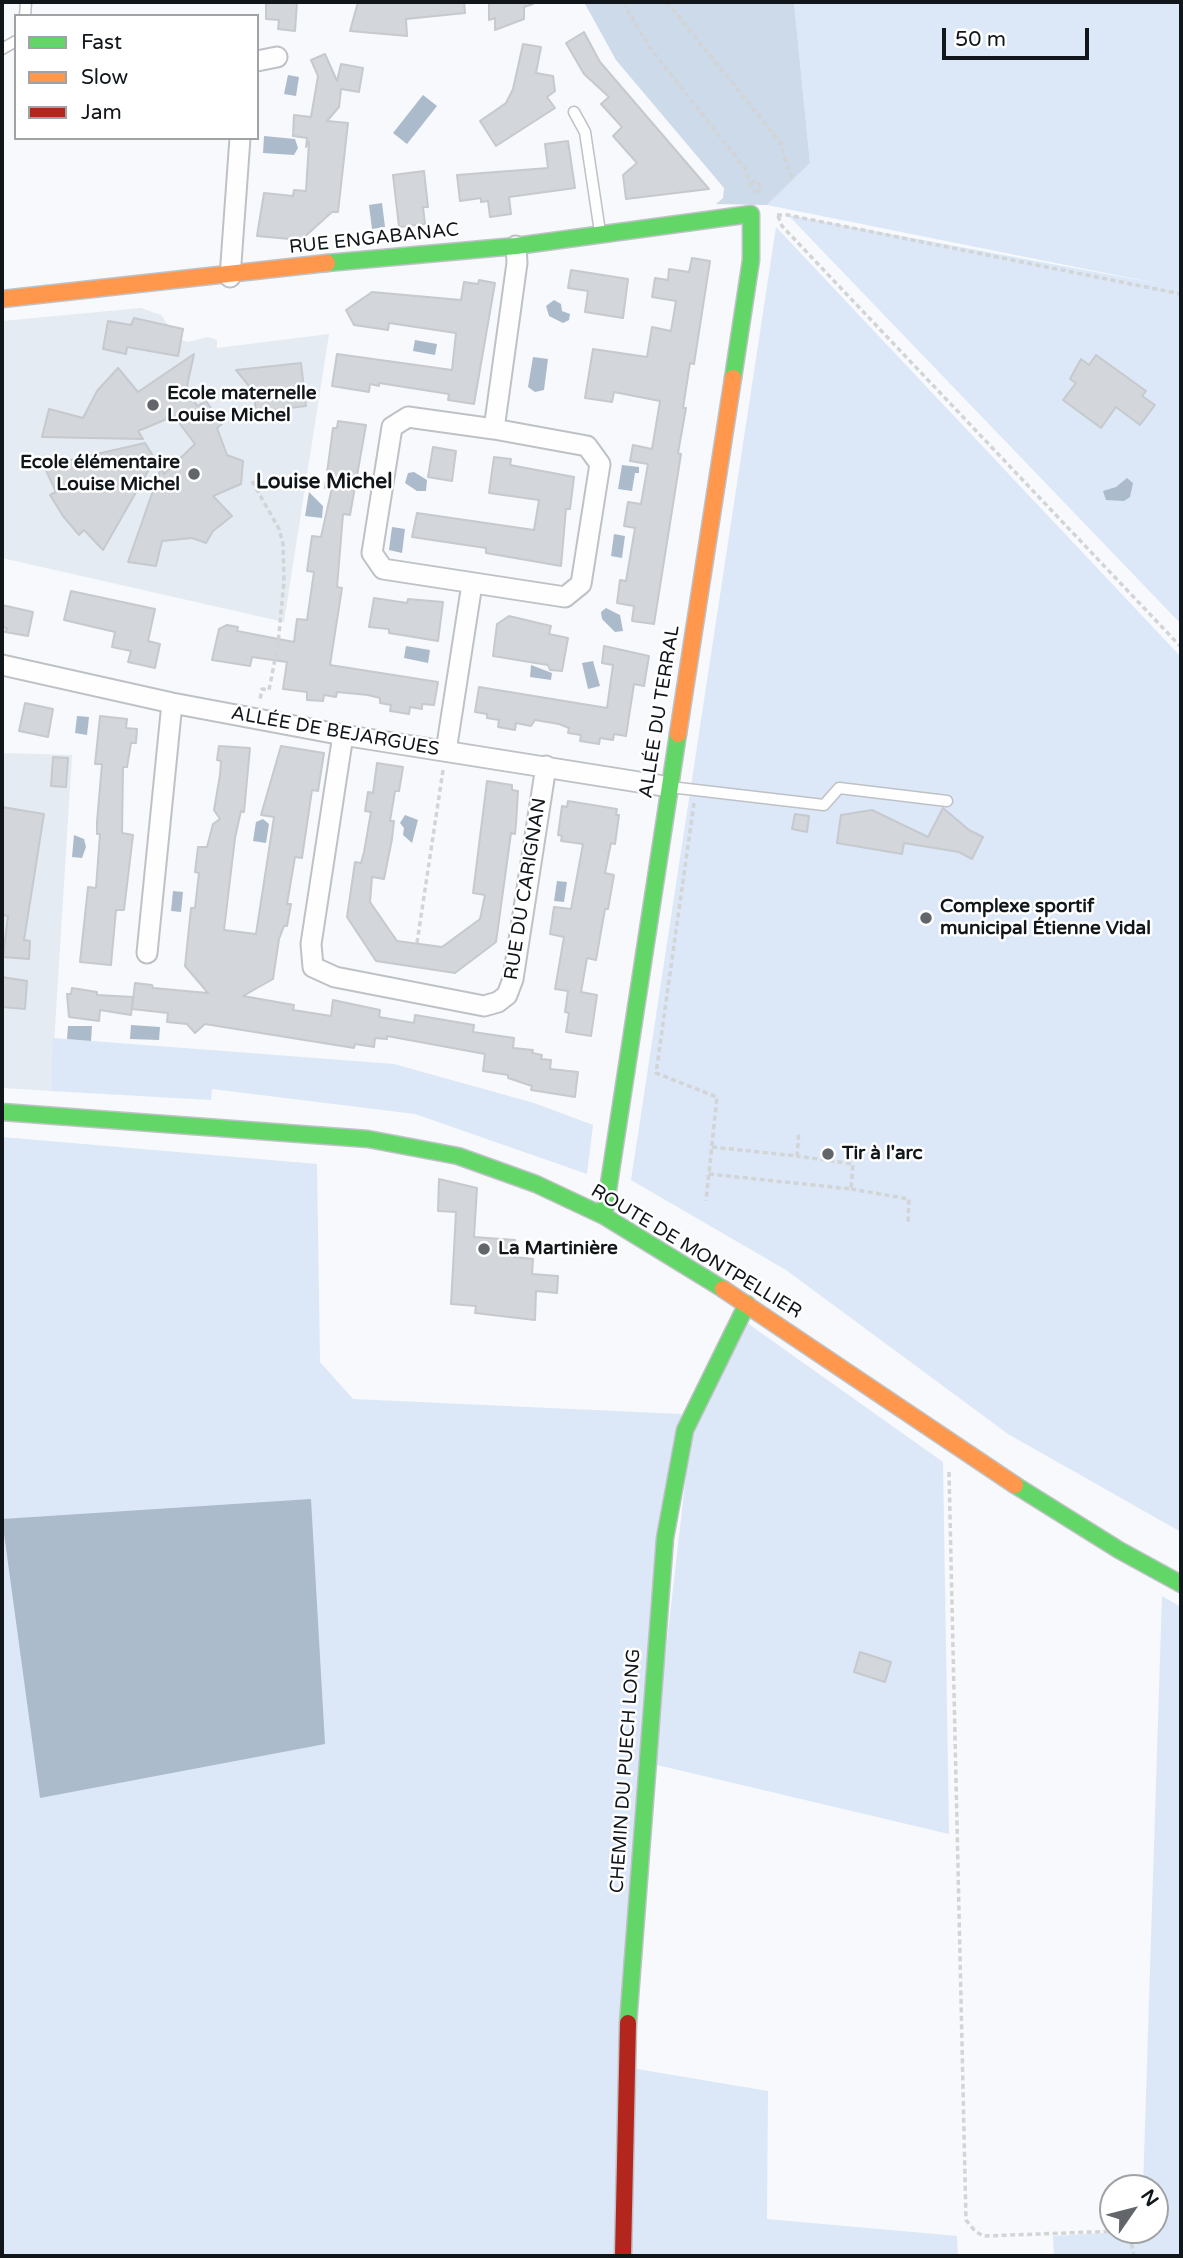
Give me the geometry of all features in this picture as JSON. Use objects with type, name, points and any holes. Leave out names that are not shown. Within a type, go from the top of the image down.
[{"type":"street","points":[[230,277],[240,140]]},
{"type":"street","name":"RUE ENGABANAC","points":[[2,299],[230,277],[344,260],[516,246],[751,214]]},
{"type":"street","name":"ALLÉE DU TERRAL","points":[[604,1216],[751,260],[751,214]]},
{"type":"street","points":[[494,429],[517,263],[516,246]]},
{"type":"street","points":[[408,417],[494,429],[587,446],[600,464],[581,584],[565,597],[383,569],[372,553],[392,427],[408,417]]},
{"type":"street","points":[[446,751],[472,584]]},
{"type":"street","name":"ALLÉE DE BEJARGUES","points":[[2,665],[172,703],[343,735],[670,787]]},
{"type":"street","points":[[147,953],[172,703]]},
{"type":"street","name":"RUE DU CARIGNAN","points":[[343,735],[311,944],[313,967],[335,977],[484,1006],[498,1002],[507,995],[513,979],[546,766]]},
{"type":"street","name":"ROUTE DE MONTPELLIER","points":[[2,1112],[368,1139],[458,1156],[536,1184],[604,1216],[747,1304],[947,1438],[976,1461],[1181,1584]]},
{"type":"street","name":"CHEMIN DU PUECH LONG","points":[[623,2256],[628,2015],[665,1538],[685,1430],[747,1304]]},
{"type":"lane","points":[[574,112],[585,132],[600,233]]},
{"type":"lane","points":[[670,787],[824,806],[839,788],[947,801]]},
{"type":"path","points":[[623,2],[650,48],[744,167],[754,194],[751,214],[766,212],[778,216],[788,215],[1181,294]]},
{"type":"path","points":[[667,2],[780,142],[792,180]]},
{"type":"path","points":[[750,181],[758,181],[761,189],[754,194]]},
{"type":"path","points":[[778,216],[782,226],[1181,647]]},
{"type":"path","points":[[252,481],[279,529],[283,544],[284,581],[278,643],[269,690],[262,689],[257,719]]},
{"type":"path","points":[[417,943],[446,751]]},
{"type":"path","points":[[696,790],[656,1073],[717,1097],[706,1201]]},
{"type":"path","points":[[797,1156],[799,1131]]},
{"type":"path","points":[[712,1147],[853,1164],[851,1189]]},
{"type":"path","points":[[709,1174],[851,1189],[909,1199],[908,1225]]},
{"type":"path","points":[[947,1438],[966,2220],[983,2236],[1120,2231],[1131,2241],[1134,2256]]},
{"type":"shaded area","points":[[584,2],[794,2],[810,163],[767,205],[716,204],[723,198],[724,188],[616,60]]},
{"type":"shaded area","points":[[794,2],[1181,2],[1181,624],[788,215],[1160,284],[767,205],[810,163]]},
{"type":"shaded area","points":[[288,75],[299,77],[296,96],[284,94]]},
{"type":"shaded area","points":[[423,95],[437,106],[407,144],[393,133]]},
{"type":"shaded area","points":[[264,136],[295,139],[298,148],[294,155],[263,153]]},
{"type":"shaded area","points":[[382,203],[385,227],[372,229],[369,205]]},
{"type":"shaded area","name":"Complexe sportif municipal Étienne Vidal","points":[[776,227],[1181,657],[1181,1532],[1008,1434],[786,1270],[631,1180]]},
{"type":"shaded area","points":[[554,300],[561,304],[562,311],[570,314],[569,320],[563,323],[549,316],[546,306]]},
{"type":"shaded area","points":[[141,308],[161,315],[169,326],[184,329],[181,340],[188,342],[208,337],[217,340],[217,348],[329,334],[284,622],[2,558],[2,321]]},
{"type":"shaded area","points":[[415,340],[437,344],[435,355],[413,351]]},
{"type":"shaded area","points":[[533,357],[548,359],[544,390],[535,392],[528,387]]},
{"type":"shaded area","points":[[622,465],[639,467],[639,473],[635,473],[632,491],[618,489]]},
{"type":"shaded area","points":[[414,472],[427,480],[426,491],[417,491],[405,483],[408,473]]},
{"type":"shaded area","points":[[1127,478],[1133,483],[1130,497],[1124,501],[1106,500],[1103,491],[1116,487]]},
{"type":"shaded area","points":[[309,492],[323,506],[322,518],[305,516]]},
{"type":"shaded area","points":[[392,527],[405,529],[402,553],[389,550]]},
{"type":"shaded area","points":[[614,534],[625,536],[622,558],[611,556]]},
{"type":"shaded area","points":[[606,608],[620,615],[623,631],[615,632],[602,619],[601,612]]},
{"type":"shaded area","points":[[406,646],[430,650],[428,663],[404,658]]},
{"type":"shaded area","points":[[593,661],[600,686],[588,689],[582,663]]},
{"type":"shaded area","points":[[531,665],[552,673],[551,680],[530,677]]},
{"type":"shaded area","points":[[77,716],[89,717],[87,735],[75,733]]},
{"type":"shaded area","points":[[2,753],[72,755],[51,1091],[2,1088]]},
{"type":"shaded area","points":[[405,815],[418,820],[412,843],[403,835],[404,828],[400,823]]},
{"type":"shaded area","points":[[263,819],[269,824],[266,843],[253,841],[256,822]]},
{"type":"shaded area","points":[[74,835],[84,839],[86,847],[82,858],[72,857]]},
{"type":"shaded area","points":[[557,881],[567,882],[564,902],[554,901]]},
{"type":"shaded area","points":[[173,891],[183,892],[181,912],[171,911]]},
{"type":"shaded area","points":[[131,1025],[160,1027],[159,1040],[130,1039]]},
{"type":"shaded area","points":[[68,1026],[92,1026],[91,1041],[67,1039]]},
{"type":"shaded area","points":[[53,1038],[394,1064],[534,1103],[593,1125],[587,1174],[415,1114],[212,1089],[211,1100],[51,1091]]},
{"type":"shaded area","points":[[2,1137],[317,1164],[320,1362],[353,1399],[681,1414],[619,2256],[2,2256]]},
{"type":"shaded area","points":[[743,1320],[943,1462],[949,1834],[653,1764],[691,1431]]},
{"type":"shaded area","points":[[311,1499],[325,1744],[40,1798],[2,1519]]},
{"type":"shaded area","points":[[1162,1596],[1181,1607],[1181,2256],[1054,2256],[1053,2236],[1099,2233],[1099,2244],[1169,2244],[1169,2174],[1143,2174]]},
{"type":"shaded area","points":[[631,2068],[768,2091],[767,2219],[957,2236],[958,2256],[631,2256]]},
{"type":"building","points":[[266,2],[297,2],[295,31],[278,29],[279,20],[266,19]]},
{"type":"building","points":[[358,2],[464,2],[465,13],[406,19],[407,36],[350,31]]},
{"type":"building","points":[[489,2],[533,4],[524,7],[524,19],[495,30],[495,18],[489,20]]},
{"type":"building","points":[[584,32],[600,62],[709,189],[626,199],[623,175],[637,163],[613,136],[622,127],[601,104],[609,97],[584,74],[566,43]]},
{"type":"building","points":[[523,44],[541,47],[536,73],[553,76],[555,91],[547,97],[555,108],[496,146],[480,121],[506,103],[513,89]]},
{"type":"building","points":[[325,54],[337,81],[341,64],[363,68],[359,92],[341,89],[339,107],[327,121],[348,123],[338,212],[332,212],[301,240],[257,236],[264,193],[293,196],[294,190],[306,191],[309,142],[306,147],[307,138],[293,136],[294,115],[311,117],[318,76],[311,60]]},
{"type":"building","points":[[568,141],[575,188],[509,197],[511,214],[490,217],[488,201],[481,202],[481,198],[460,201],[457,175],[548,168],[545,144]]},
{"type":"building","points":[[424,171],[428,207],[423,207],[425,224],[399,227],[393,175]]},
{"type":"building","points":[[692,258],[710,261],[694,364],[690,363],[683,408],[686,408],[678,453],[681,454],[654,624],[632,621],[634,606],[617,603],[620,580],[626,581],[635,528],[624,526],[628,502],[641,504],[648,464],[630,461],[633,445],[652,449],[660,401],[614,392],[612,402],[585,398],[593,349],[647,357],[652,327],[671,331],[676,301],[652,297],[655,278],[668,280],[669,269],[689,272]]},
{"type":"building","points":[[571,270],[628,279],[623,318],[585,312],[588,291],[568,288]]},
{"type":"building","points":[[479,280],[495,283],[474,404],[448,400],[449,394],[379,383],[379,386],[370,384],[369,392],[332,386],[337,354],[452,370],[456,333],[389,323],[388,330],[354,325],[346,310],[372,292],[461,300],[464,282],[478,284]]},
{"type":"building","points":[[134,318],[183,329],[178,356],[127,347],[126,354],[103,349],[108,321],[131,325]]},
{"type":"building","points":[[194,354],[187,386],[197,406],[206,401],[222,424],[217,428],[227,455],[243,461],[241,484],[213,496],[232,516],[213,531],[206,543],[192,538],[162,541],[156,566],[128,562],[161,468],[164,474],[195,444],[174,416],[138,431],[143,439],[42,437],[49,409],[83,418],[97,391],[118,368],[138,392]]},
{"type":"building","points":[[1096,355],[1146,391],[1142,396],[1155,405],[1140,425],[1116,407],[1101,428],[1063,400],[1076,383],[1070,379],[1081,359],[1089,365]]},
{"type":"building","points":[[301,363],[306,406],[256,412],[254,392],[236,370]]},
{"type":"building","points":[[338,421],[366,425],[350,515],[343,514],[337,587],[342,588],[330,665],[438,682],[434,705],[422,704],[422,709],[410,707],[409,714],[390,711],[391,705],[380,703],[380,698],[368,695],[337,692],[336,697],[324,695],[323,701],[307,700],[307,692],[283,689],[287,662],[252,657],[250,666],[212,660],[219,629],[227,625],[238,627],[237,631],[294,642],[297,619],[307,620],[314,572],[307,571],[312,536],[321,537],[333,483],[325,488],[333,428],[337,428]]},
{"type":"building","points":[[145,443],[155,459],[103,550],[84,530],[79,535],[63,516],[50,495],[56,492],[44,466]]},
{"type":"building","points":[[433,447],[456,451],[452,481],[428,477]]},
{"type":"building","points":[[494,457],[511,459],[510,465],[574,477],[570,509],[566,509],[561,566],[486,553],[486,548],[412,537],[417,513],[534,530],[539,500],[489,493]]},
{"type":"building","points":[[71,591],[155,609],[148,641],[160,644],[155,668],[128,662],[131,651],[112,647],[115,632],[64,620]]},
{"type":"building","points":[[374,598],[407,603],[408,599],[443,602],[438,641],[369,627]]},
{"type":"building","points":[[2,605],[33,612],[28,636],[5,632],[7,628],[2,627]]},
{"type":"building","points":[[509,616],[551,626],[549,634],[568,638],[562,671],[550,670],[548,665],[493,656],[497,624]]},
{"type":"building","points":[[604,646],[649,656],[644,686],[634,684],[626,736],[614,734],[613,740],[600,738],[599,744],[580,741],[581,735],[568,733],[569,728],[559,724],[535,720],[531,726],[516,723],[515,730],[498,727],[499,720],[475,712],[479,687],[607,708],[613,665],[602,663]]},
{"type":"building","points":[[25,703],[53,709],[48,737],[19,731]]},
{"type":"building","points":[[100,716],[127,719],[126,728],[137,729],[136,743],[131,743],[127,767],[123,767],[122,833],[133,835],[124,910],[116,910],[111,965],[80,962],[88,887],[96,888],[100,834],[97,834],[97,822],[102,764],[95,764]]},
{"type":"building","points":[[219,746],[250,748],[244,812],[241,811],[235,838],[224,930],[256,934],[274,817],[261,815],[281,746],[324,753],[318,791],[312,790],[302,858],[295,857],[287,904],[291,904],[287,926],[284,926],[279,939],[273,979],[243,996],[294,1005],[293,1010],[331,1016],[333,1000],[380,1010],[379,1017],[414,1023],[415,1015],[474,1025],[473,1032],[514,1038],[513,1048],[533,1050],[532,1053],[542,1055],[541,1059],[551,1060],[550,1069],[578,1072],[575,1097],[531,1090],[532,1086],[508,1078],[508,1075],[483,1071],[485,1054],[387,1036],[387,1039],[375,1038],[374,1047],[355,1044],[354,1048],[205,1024],[195,1033],[187,1024],[167,1022],[168,1013],[132,1009],[135,983],[152,985],[153,988],[208,993],[185,966],[191,908],[195,908],[199,873],[195,872],[198,847],[207,847],[213,824],[220,819],[214,810],[220,775],[221,761],[217,760]]},
{"type":"building","points":[[53,757],[68,758],[66,787],[51,786]]},
{"type":"building","points":[[377,763],[403,767],[399,791],[395,791],[390,821],[394,821],[392,839],[384,879],[372,877],[370,902],[397,941],[442,947],[480,919],[485,895],[473,893],[487,781],[512,785],[512,790],[518,791],[515,834],[511,833],[496,942],[455,973],[376,961],[347,917],[355,862],[361,863],[364,852],[371,812],[365,811],[368,792],[373,793]]},
{"type":"building","points":[[568,801],[617,809],[616,815],[619,815],[615,844],[611,843],[605,873],[614,875],[608,909],[605,909],[596,960],[587,958],[581,992],[597,995],[591,1036],[566,1032],[568,991],[555,989],[564,937],[550,934],[554,907],[571,909],[583,844],[561,841],[562,836],[558,835],[562,806],[567,807]]},
{"type":"building","points":[[2,807],[44,814],[24,940],[30,941],[29,959],[3,957],[8,916],[2,915]]},
{"type":"building","points":[[943,808],[969,830],[983,837],[972,859],[959,852],[904,843],[902,854],[837,843],[841,815],[872,810],[928,837]]},
{"type":"building","points":[[795,814],[809,816],[807,832],[792,829]]},
{"type":"building","points":[[2,977],[27,981],[25,1009],[2,1007]]},
{"type":"building","points":[[72,988],[97,992],[97,995],[133,997],[131,1015],[100,1010],[99,1021],[69,1017],[67,994],[71,994]]},
{"type":"building","name":"La Martinière","points":[[439,1179],[477,1188],[474,1237],[515,1240],[514,1257],[533,1259],[532,1274],[558,1276],[557,1293],[536,1291],[535,1320],[475,1313],[476,1306],[451,1304],[456,1212],[438,1211]]},
{"type":"building","points":[[860,1652],[891,1662],[885,1682],[854,1672]]},
{"type":"traffic: fast","points":[[327,263],[516,246],[751,214],[751,260],[733,378]]},
{"type":"traffic: fast","points":[[604,1216],[678,734]]},
{"type":"traffic: fast","points":[[2,1112],[368,1139],[458,1156],[536,1184],[604,1216],[723,1289]]},
{"type":"traffic: fast","points":[[628,2023],[665,1538],[685,1430],[747,1304]]},
{"type":"traffic: fast","points":[[1015,1485],[1119,1550],[1181,1584]]},
{"type":"traffic: slow","points":[[2,299],[327,263]]},
{"type":"traffic: slow","points":[[678,734],[733,378]]},
{"type":"traffic: slow","points":[[723,1289],[1015,1485]]},
{"type":"traffic: jam","points":[[623,2256],[628,2023]]},
{"type":"place","name":"Ecole maternelle Louise Michel","points":[[153,405]]},
{"type":"place","name":"Ecole élémentaire Louise Michel","points":[[194,474]]},
{"type":"place","name":"Complexe sportif municipal Étienne Vidal","points":[[926,918]]},
{"type":"place","name":"Tir à l'arc","points":[[828,1154]]},
{"type":"place","name":"La Martinière","points":[[484,1249]]},
{"type":"district","name":"Louise Michel","points":[[324,482]]}]
